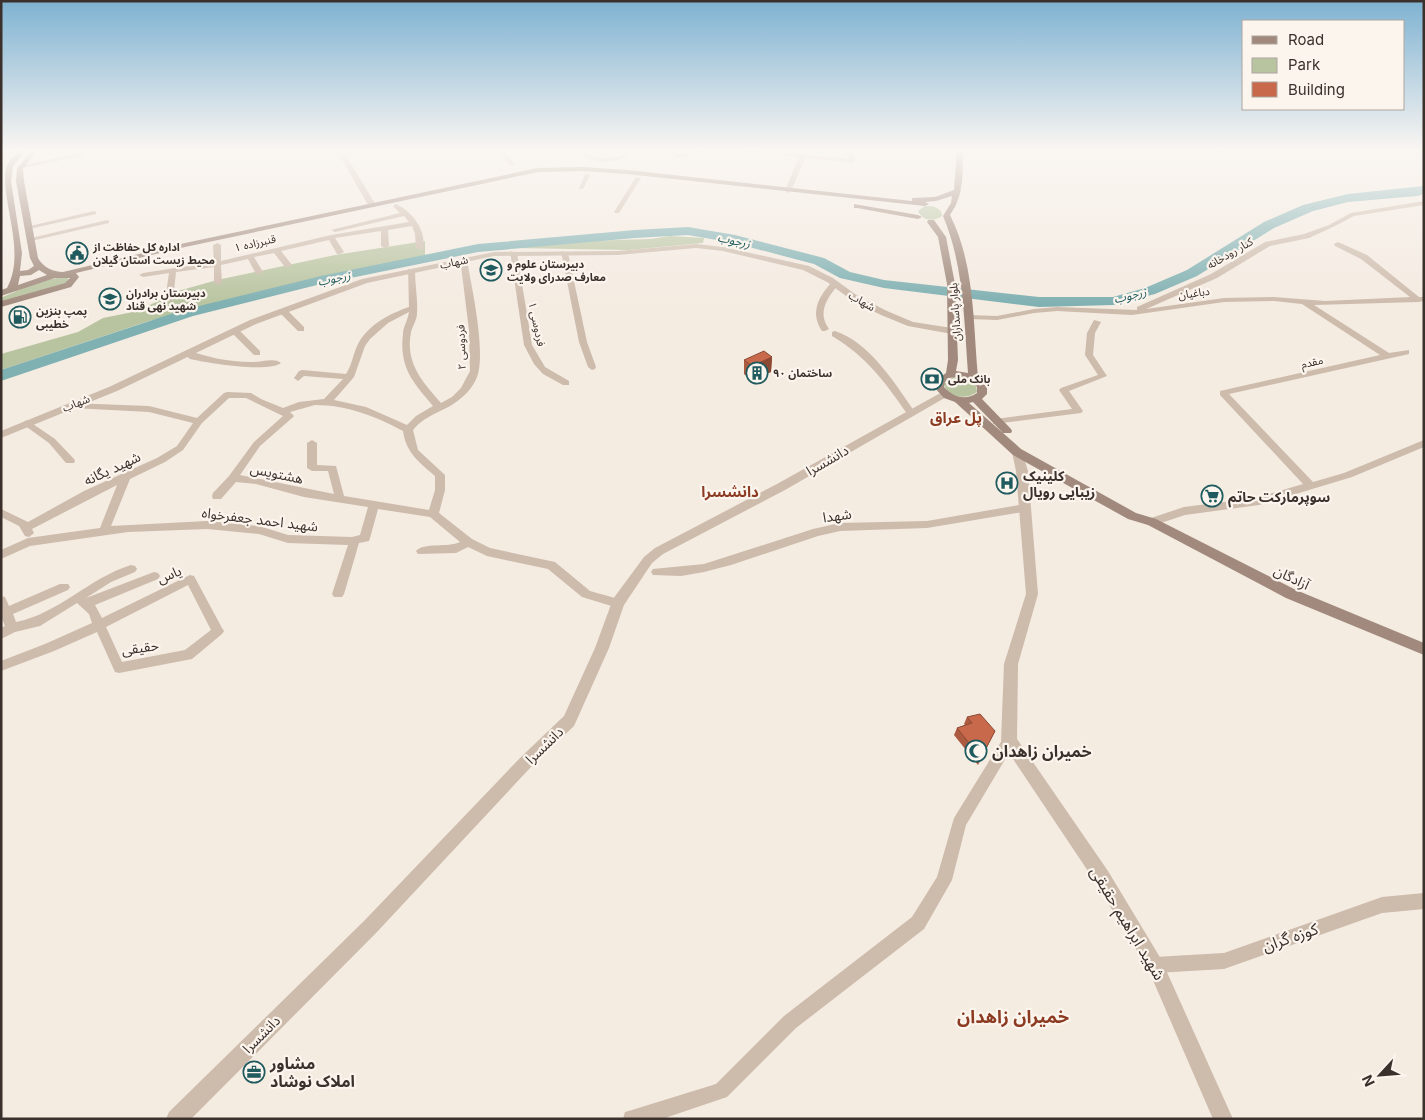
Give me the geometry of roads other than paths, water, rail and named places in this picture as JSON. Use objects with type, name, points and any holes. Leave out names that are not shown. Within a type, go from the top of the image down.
[{"type":"main road","points":[[9,201],[18,253],[16,274],[11,289]]},
{"type":"main road","points":[[24,201],[34,258],[38,266],[54,275],[70,277]]},
{"type":"main road","points":[[1,304],[50,290],[70,277],[116,264],[390,201]]},
{"type":"main road","points":[[116,264],[217,245],[247,235],[419,201]]},
{"type":"main road","points":[[812,201],[885,211],[918,217],[931,222],[940,221],[947,215],[955,201]]},
{"type":"main road","points":[[885,211],[897,206],[890,201]]},
{"type":"main road","points":[[893,201],[940,206],[947,215]]},
{"type":"main road","points":[[918,217],[914,210],[938,201]]},
{"type":"main road","name":"بلوار پاسداران","points":[[947,215],[956,237],[966,285],[973,378],[980,384],[983,391],[976,399]]},
{"type":"main road","name":"بلوار پاسداران","points":[[931,222],[942,237],[951,284],[953,360],[951,375]]},
{"type":"main road","points":[[16,274],[33,272],[38,266]]},
{"type":"main road","points":[[1,293],[54,275]]},
{"type":"main road","points":[[973,378],[951,375],[942,378],[939,384],[944,394],[959,400],[976,399]]},
{"type":"main road","name":"آزادگان","points":[[976,399],[996,422],[1034,454],[1140,510],[1152,522]]},
{"type":"main road","name":"آزادگان","points":[[959,400],[1017,452],[1132,516],[1152,522],[1291,594],[1424,649]]},
{"type":"street","points":[[370,201],[372,205]]},
{"type":"street","points":[[617,212],[624,201]]},
{"type":"street","name":"کنار رودخانه","points":[[1132,313],[1214,276],[1268,244],[1306,236],[1316,230],[1332,226],[1353,214],[1424,203]]},
{"type":"street","points":[[396,206],[415,223],[420,235],[420,248]]},
{"type":"street","points":[[29,227],[94,213]]},
{"type":"street","points":[[340,252],[332,234],[404,214]]},
{"type":"street","points":[[31,239],[107,222]]},
{"type":"street","name":"قنبرزاده ۱","points":[[143,275],[217,264],[332,234],[384,229],[415,223]]},
{"type":"street","points":[[384,229],[385,246]]},
{"type":"street","points":[[1338,244],[1364,257],[1421,300]]},
{"type":"street","name":"قنبرزاده ۱","points":[[217,245],[218,283]]},
{"type":"street","name":"شهاب","points":[[4,433],[113,389],[235,331],[365,281],[494,254],[618,253],[709,247],[778,260],[806,268],[835,284],[856,299],[884,313],[911,324],[952,331]]},
{"type":"street","points":[[276,250],[288,265]]},
{"type":"street","name":"فردوسی ۱","points":[[513,253],[528,345],[534,359],[547,374],[566,383]]},
{"type":"street","points":[[564,253],[583,342],[592,367]]},
{"type":"street","points":[[250,256],[259,272]]},
{"type":"street","name":"فردوسی ۲","points":[[408,430],[417,418],[454,399],[467,388],[474,372],[470,300],[464,260]]},
{"type":"street","points":[[169,300],[173,270]]},
{"type":"street","points":[[411,271],[413,315],[407,332],[406,356],[415,379],[438,406]]},
{"type":"street","points":[[825,328],[821,324],[820,308],[824,294],[835,284]]},
{"type":"street","name":"دباغیان","points":[[968,317],[997,318],[1034,310],[1057,309],[1132,313],[1224,300],[1325,303],[1421,300]]},
{"type":"street","points":[[1304,301],[1387,356]]},
{"type":"street","points":[[327,401],[350,377],[350,373],[358,359],[361,344],[369,335],[396,314],[413,308]]},
{"type":"street","points":[[283,311],[300,329]]},
{"type":"street","points":[[996,422],[1078,411],[1064,390],[1103,376],[1089,355],[1091,333],[1097,322]]},
{"type":"street","points":[[235,331],[257,353]]},
{"type":"street","points":[[835,334],[867,355],[885,375],[910,413]]},
{"type":"street","name":"مقدم","points":[[1310,485],[1223,393],[1406,352]]},
{"type":"street","points":[[188,353],[193,357],[250,365],[276,362]]},
{"type":"street","points":[[298,378],[302,373],[350,377]]},
{"type":"street","name":"دانشسرا","points":[[176,1119],[370,927],[525,763],[569,721],[602,648],[618,603],[648,560],[659,551],[781,487],[944,394]]},
{"type":"street","name":"شهید یگانه","points":[[26,528],[88,494],[161,460],[180,448],[199,421],[227,395],[248,395],[255,401],[283,411]]},
{"type":"street","points":[[283,411],[291,407],[327,401],[347,404],[389,420],[408,430],[408,442],[416,456],[440,475],[440,490],[433,514],[468,542],[487,552],[551,565],[586,594],[618,603]]},
{"type":"street","points":[[73,405],[149,409],[199,421]]},
{"type":"street","name":"هشتویس","points":[[283,411],[289,416],[278,428],[266,435],[256,445],[244,460],[234,478],[256,481],[304,493],[433,514]]},
{"type":"street","points":[[27,423],[52,441],[70,461]]},
{"type":"street","points":[[312,443],[312,468],[332,468],[340,499]]},
{"type":"street","points":[[1152,522],[1184,511],[1255,502],[1348,475],[1424,443]]},
{"type":"street","points":[[632,1119],[720,1091],[790,1022],[918,923],[944,880],[959,823],[1009,741],[1011,664],[1032,594],[1022,471],[1017,452]]},
{"type":"street","points":[[1022,471],[1026,463],[1034,462]]},
{"type":"street","points":[[104,531],[125,478]]},
{"type":"street","points":[[217,496],[234,478]]},
{"type":"street","points":[[338,594],[355,540],[365,538],[374,504]]},
{"type":"street","name":"شهدا","points":[[657,572],[676,573],[719,566],[799,537],[842,527],[938,524],[1006,509],[1025,508]]},
{"type":"street","points":[[1,512],[23,524],[29,532],[28,542]]},
{"type":"street","name":"شهید احمد جعفرخواه","points":[[1,555],[28,542],[128,528],[206,525],[259,530],[288,539],[355,540]]},
{"type":"street","points":[[422,551],[456,549],[468,542]]},
{"type":"street","points":[[81,601],[107,579],[131,569]]},
{"type":"street","points":[[1,600],[6,612],[7,631],[36,623],[81,601],[154,576]]},
{"type":"street","name":"یاس","points":[[100,624],[190,579],[218,631],[188,655]]},
{"type":"street","points":[[6,612],[64,587]]},
{"type":"street","name":"حقیقی","points":[[81,601],[94,611],[112,658],[119,668],[188,655]]},
{"type":"street","points":[[1,666],[40,654],[50,646],[100,624]]},
{"type":"street","name":"شهید ابراهیم حقیقی","points":[[1009,741],[1102,877],[1155,965],[1224,1119]]},
{"type":"street","name":"کوزه گران","points":[[1155,965],[1224,961],[1382,905],[1424,901]]},
{"type":"waterway","name":"زرجوب","points":[[1,376],[118,335],[188,313],[321,280],[478,248],[635,234],[688,231],[735,239],[819,261],[845,275],[884,284],[1039,302],[1113,301],[1150,291],[1192,273],[1269,225],[1308,208],[1335,201]]},
{"type":"place","name":"اداره کل حفاظت از محیط زیست استان گیلان","points":[[77,253]]},
{"type":"place","name":"دبیرستان علوم و معارف صدرای ولایت","points":[[491,270]]},
{"type":"place","name":"دبیرستان برادران شهید نهی قناد","points":[[110,299]]},
{"type":"place","name":"پمپ بنزین خطیبی","points":[[20,317]]},
{"type":"place","name":"ساختمان ۹۰","points":[[757,373]]},
{"type":"place","name":"بانک ملی","points":[[932,379]]},
{"type":"place","name":"کلینیک زیبایی رویال","points":[[1007,483]]},
{"type":"place","name":"سوپرمارکت حاتم","points":[[1212,496]]},
{"type":"place","name":"خمیران زاهدان","points":[[976,751]]},
{"type":"place","name":"مشاور املاک نوشاد","points":[[254,1072]]},
{"type":"district","name":"پل عراق","points":[[956,417]]},
{"type":"district","name":"دانشسرا","points":[[730,491]]},
{"type":"district","name":"خمیران زاهدان","points":[[1013,1016]]}]
